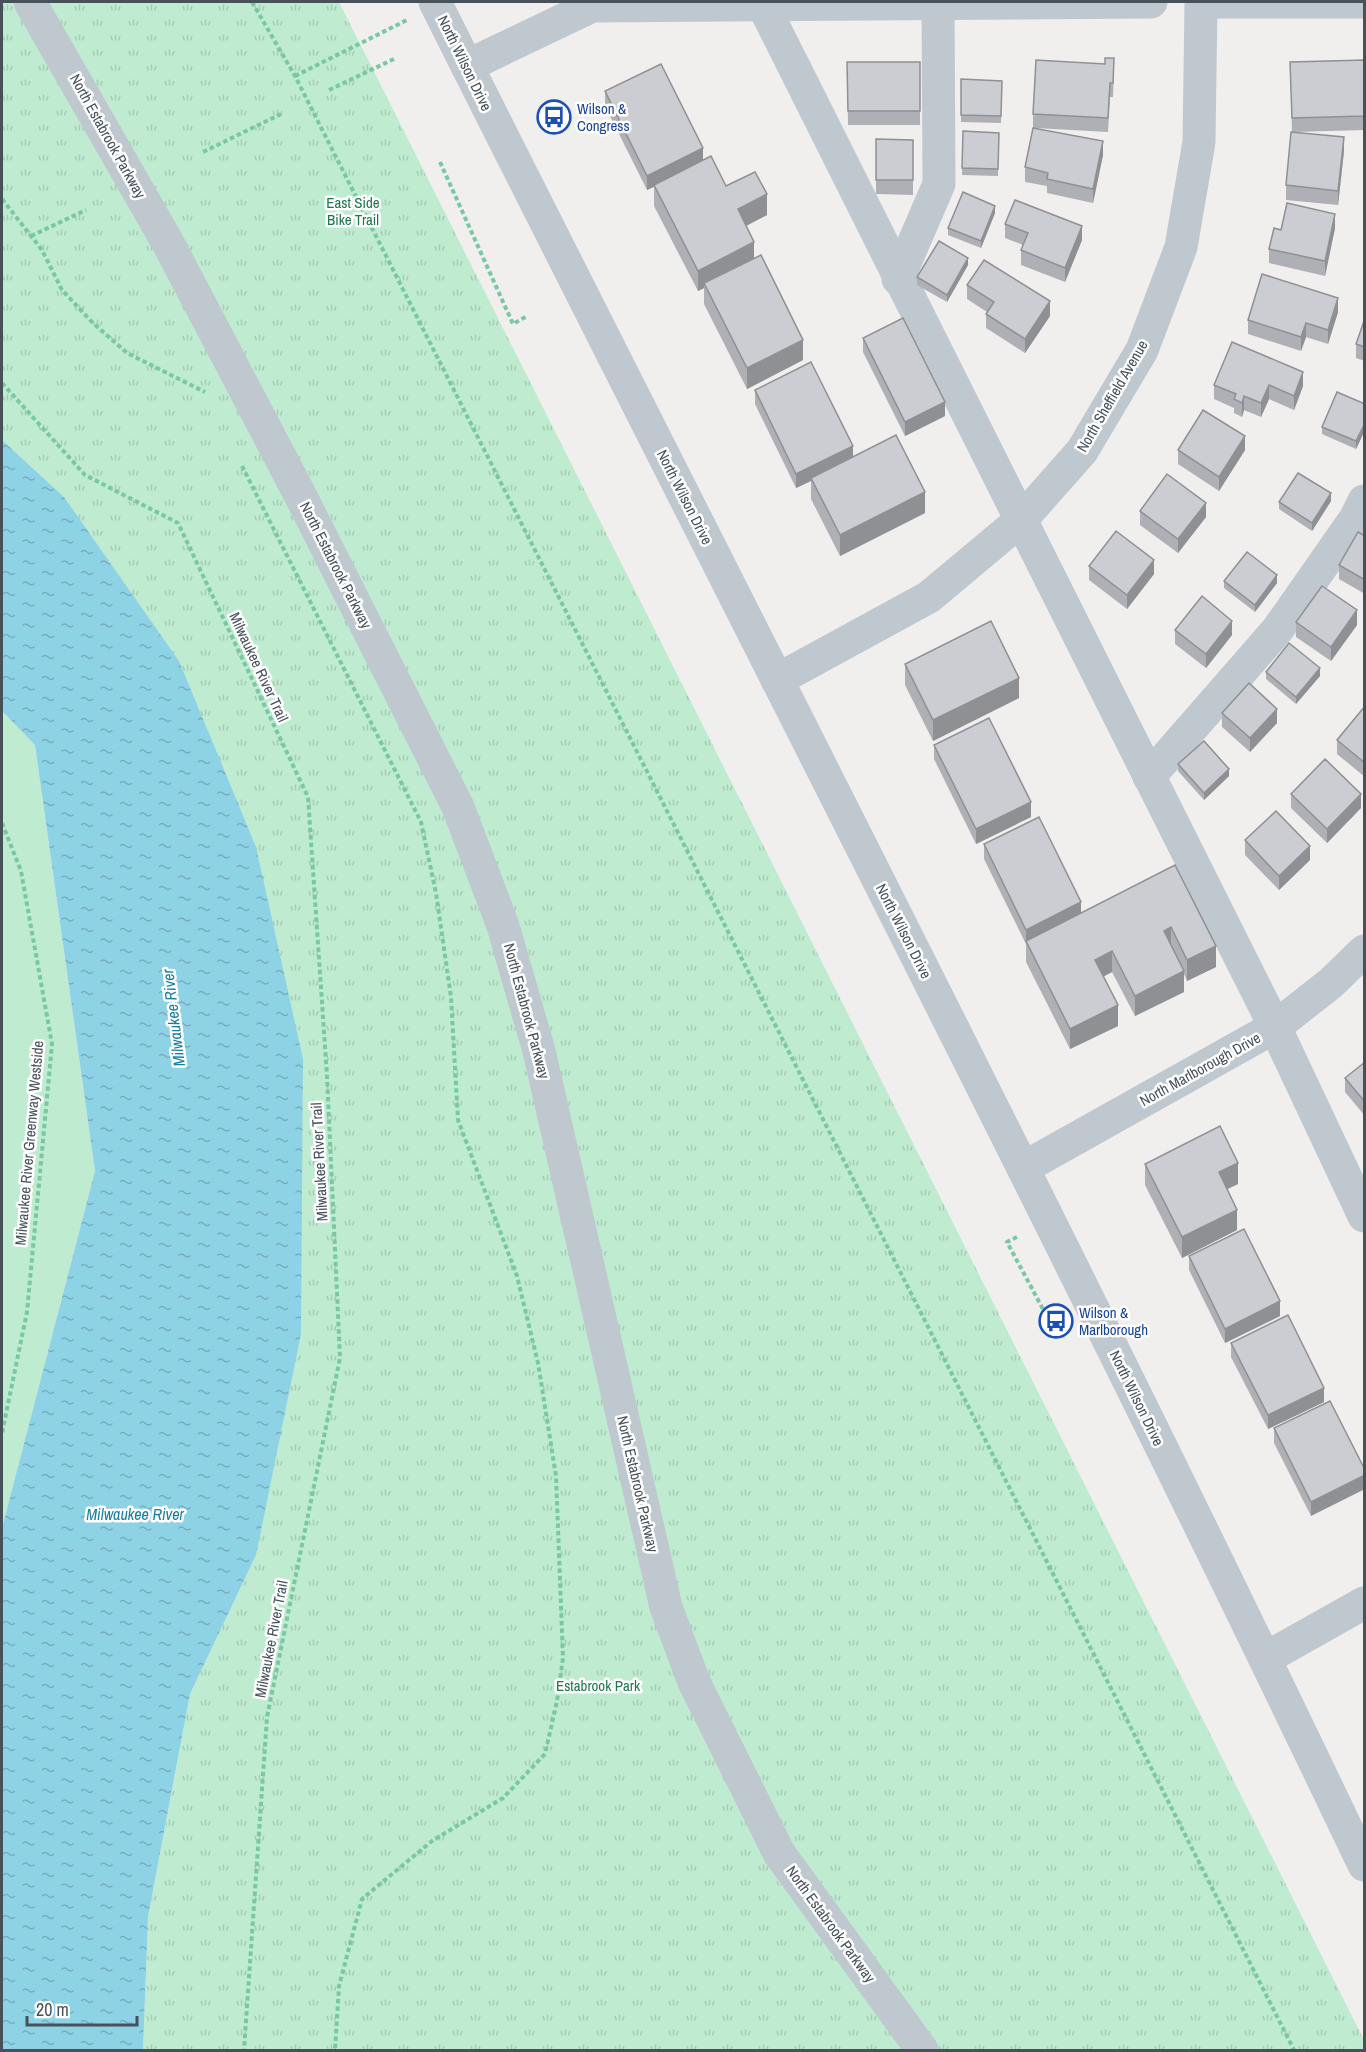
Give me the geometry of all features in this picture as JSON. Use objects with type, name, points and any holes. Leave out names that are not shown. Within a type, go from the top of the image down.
[{"type":"street","name":"North Estabrook Parkway","points":[[30,2],[168,243],[297,489],[458,807],[503,926],[539,1051],[666,1607],[693,1682],[779,1854],[922,2050]]},
{"type":"street","name":"North Wilson Drive","points":[[435,2],[1023,1168],[1266,1658],[1365,1864]]},
{"type":"street","points":[[467,66],[592,6],[664,2],[1151,2]]},
{"type":"street","points":[[898,279],[939,184],[938,2]]},
{"type":"street","name":"North Sheffield Avenue","points":[[777,680],[929,597],[1021,520],[1082,451],[1142,350],[1181,247],[1199,142],[1201,2]]},
{"type":"street","points":[[1206,2],[1365,2]]},
{"type":"street","points":[[762,3],[898,279],[1275,1027],[1365,1216]]},
{"type":"street","points":[[1149,777],[1278,629],[1355,519],[1365,501]]},
{"type":"street","name":"North Marlborough Drive","points":[[1023,1168],[1275,1027],[1331,983],[1365,951]]},
{"type":"street","points":[[1266,1658],[1365,1603]]},
{"type":"path","points":[[252,2],[295,76],[1294,2050]]},
{"type":"path","points":[[295,76],[399,24]]},
{"type":"path","points":[[329,90],[396,58]]},
{"type":"path","points":[[203,152],[281,114]]},
{"type":"path","points":[[440,162],[513,324],[527,316]]},
{"type":"path","points":[[2,199],[31,236],[62,290],[92,322],[127,353],[204,390],[209,401]]},
{"type":"path","points":[[31,236],[86,210]]},
{"type":"path","name":"Milwaukee River Trail","points":[[2,383],[85,474],[178,523],[308,797],[327,1076],[340,1358],[267,1717],[244,2050]]},
{"type":"path","points":[[241,464],[421,822],[436,893],[451,997],[458,1120],[517,1276],[538,1363],[556,1476],[563,1658],[557,1701],[544,1754],[503,1798],[432,1841],[362,1899],[339,1986],[335,2050]]},
{"type":"path","name":"Milwaukee River Greenway Westside","points":[[2,823],[21,871],[52,1044],[27,1312],[2,1433]]},
{"type":"path","points":[[1020,1235],[1007,1242],[1052,1326]]},
{"type":"green space","name":"Estabrook Park","points":[[2,2],[339,2],[1364,2040],[1364,2050],[143,2050],[148,1917],[190,1694],[256,1555],[64,497],[2,440]]},
{"type":"green space","points":[[2,711],[35,745],[95,1171],[2,1528]]},
{"type":"water","name":"Milwaukee River","points":[[2,440],[64,497],[179,661],[256,847],[303,1059],[301,1334],[256,1555],[190,1694],[148,1917],[143,2050],[2,2050],[2,1528],[95,1171],[35,745],[2,711]]},
{"type":"building","points":[[1105,58],[1114,58],[1108,118],[1033,114],[1036,60],[1105,64]]},
{"type":"building","points":[[1365,60],[1365,116],[1292,118],[1290,62]]},
{"type":"building","points":[[847,62],[920,62],[920,111],[848,111]]},
{"type":"building","points":[[661,64],[703,148],[647,176],[605,91]]},
{"type":"building","points":[[961,79],[1002,81],[1001,116],[961,115]]},
{"type":"building","points":[[1033,128],[1103,141],[1093,189],[1047,179],[1048,173],[1025,167]]},
{"type":"building","points":[[963,131],[999,133],[998,169],[962,168]]},
{"type":"building","points":[[1291,132],[1344,137],[1338,191],[1286,185]]},
{"type":"building","points":[[876,139],[913,140],[913,180],[876,180]]},
{"type":"building","points":[[711,156],[726,186],[755,172],[767,194],[738,209],[754,242],[698,271],[654,185]]},
{"type":"building","points":[[963,192],[995,206],[981,241],[948,228]]},
{"type":"building","points":[[1015,200],[1082,226],[1065,268],[1021,250],[1028,233],[1005,224]]},
{"type":"building","points":[[1287,203],[1335,214],[1325,261],[1269,249],[1274,228],[1281,230]]},
{"type":"building","points":[[939,241],[968,258],[947,295],[917,277]]},
{"type":"building","points":[[761,255],[803,340],[747,368],[704,283]]},
{"type":"building","points":[[984,260],[1050,301],[1025,339],[986,314],[994,302],[967,285]]},
{"type":"building","points":[[1262,274],[1338,298],[1328,330],[1306,323],[1301,337],[1248,320]]},
{"type":"building","points":[[903,318],[945,402],[905,422],[863,338]]},
{"type":"building","points":[[1365,318],[1365,347],[1356,344]]},
{"type":"building","points":[[1232,342],[1303,372],[1294,396],[1269,385],[1261,403],[1244,396],[1242,403],[1234,399],[1236,394],[1214,385]]},
{"type":"building","points":[[811,362],[853,446],[796,474],[755,390]]},
{"type":"building","points":[[1337,392],[1365,404],[1365,423],[1356,441],[1322,427]]},
{"type":"building","points":[[1203,410],[1245,436],[1219,477],[1178,450]]},
{"type":"building","points":[[896,435],[925,492],[840,535],[811,478]]},
{"type":"building","points":[[1298,473],[1331,493],[1312,523],[1279,502]]},
{"type":"building","points":[[1167,474],[1206,503],[1178,539],[1140,511]]},
{"type":"building","points":[[1116,531],[1154,560],[1127,595],[1089,566]]},
{"type":"building","points":[[1358,532],[1365,536],[1365,580],[1339,565]]},
{"type":"building","points":[[1247,552],[1277,575],[1255,605],[1224,581]]},
{"type":"building","points":[[1322,586],[1357,610],[1331,647],[1296,622]]},
{"type":"building","points":[[1202,596],[1232,621],[1206,654],[1175,630]]},
{"type":"building","points":[[991,621],[1019,678],[933,720],[905,664]]},
{"type":"building","points":[[1289,643],[1320,668],[1296,697],[1266,672]]},
{"type":"building","points":[[1249,683],[1277,709],[1250,738],[1222,713]]},
{"type":"building","points":[[1365,706],[1365,763],[1337,740]]},
{"type":"building","points":[[989,718],[1031,802],[976,829],[934,745]]},
{"type":"building","points":[[1204,741],[1229,769],[1204,793],[1178,764]]},
{"type":"building","points":[[1325,759],[1361,794],[1327,829],[1291,794]]},
{"type":"building","points":[[1276,811],[1310,846],[1279,876],[1245,840]]},
{"type":"building","points":[[1039,817],[1081,902],[1026,930],[984,844]]},
{"type":"building","points":[[1175,865],[1216,946],[1187,960],[1171,927],[1164,931],[1184,971],[1135,996],[1112,951],[1095,960],[1118,1005],[1070,1029],[1026,941]]},
{"type":"building","points":[[1365,1062],[1365,1102],[1345,1078]]},
{"type":"building","points":[[1220,1126],[1238,1163],[1219,1172],[1237,1210],[1182,1237],[1145,1164]]},
{"type":"building","points":[[1244,1229],[1280,1301],[1225,1329],[1189,1256]]},
{"type":"building","points":[[1288,1315],[1324,1388],[1268,1415],[1231,1343]]},
{"type":"building","points":[[1330,1401],[1365,1470],[1365,1475],[1311,1502],[1274,1428]]},
{"type":"place","name":"Wilson & Congress","points":[[554,117]]},
{"type":"place","name":"Wilson & Marlborough","points":[[1056,1321]]},
{"type":"park label","name":"East Side Bike Trail","points":[[353,210]]}]
